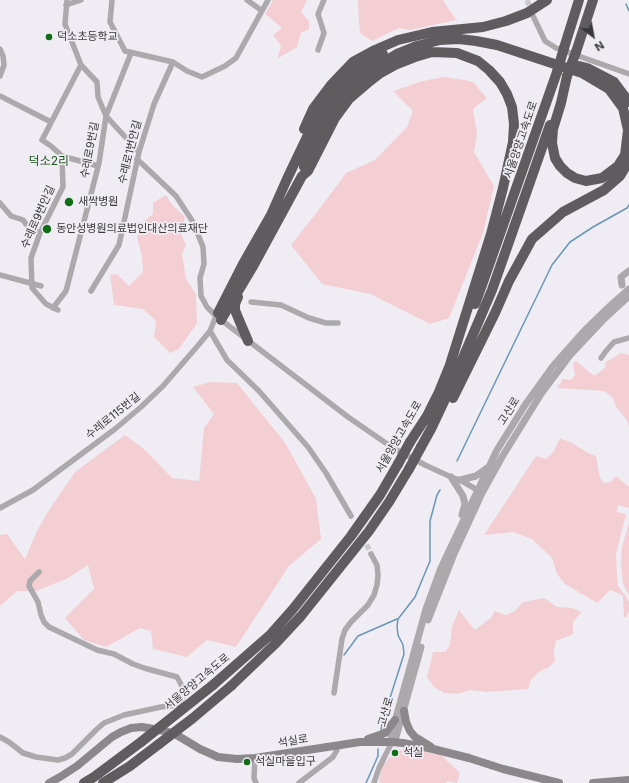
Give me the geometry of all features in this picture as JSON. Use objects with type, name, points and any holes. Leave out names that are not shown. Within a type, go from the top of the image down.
[{"type":"highway","points":[[287,179],[312,109],[331,85],[353,62],[398,40],[432,32],[483,26],[506,21],[527,13],[547,0]]},
{"type":"highway","name":"서울양양고속도로","points":[[84,783],[141,742],[213,685],[270,635],[293,609],[351,536],[380,495],[410,442],[427,416],[448,370],[482,285],[557,72],[579,0]]},
{"type":"highway","name":"서울양양고속도로","points":[[103,783],[130,766],[193,718],[231,686],[274,644],[301,616],[369,531],[389,502],[431,429],[492,290],[593,0]]},
{"type":"highway","points":[[218,318],[244,264],[271,215],[318,114],[326,101],[336,89],[369,62],[392,49],[419,39],[458,33],[500,40],[587,68],[614,82],[629,102]]},
{"type":"highway","points":[[218,318],[244,282],[276,225],[302,176],[304,165],[316,134],[327,113],[341,96],[360,78],[377,66],[396,54],[417,46],[440,40],[459,39],[497,45],[582,73],[609,89],[623,108],[628,130],[625,155],[618,166],[602,178],[586,181],[575,178],[567,173],[555,158],[552,143],[553,129],[567,76]]},
{"type":"highway","points":[[302,176],[308,171],[335,118],[350,99],[379,74],[397,64],[432,52],[457,53],[478,61],[500,82],[512,107],[514,124],[513,142],[491,234],[448,370]]},
{"type":"highway","points":[[431,429],[453,398],[509,281],[532,239],[563,212],[604,190],[620,176],[629,161]]},
{"type":"highway","points":[[244,282],[243,288],[235,304],[238,320],[248,341]]},
{"type":"main road","points":[[404,711],[406,722],[410,731],[433,749]]},
{"type":"main road","points":[[360,742],[385,733],[395,720]]},
{"type":"main road","name":"석실로","points":[[49,783],[77,766],[112,737],[121,732],[142,727],[175,734],[200,749],[218,757],[237,759],[255,758],[360,742],[392,742],[433,749],[559,783]]},
{"type":"main road","points":[[593,783],[629,780]]},
{"type":"street","points":[[66,3],[82,0]]},
{"type":"street","points":[[112,0],[110,22],[125,51],[173,62],[187,71],[202,77],[225,66],[236,58],[268,0]]},
{"type":"street","points":[[247,0],[262,10]]},
{"type":"street","points":[[318,50],[324,33],[318,14],[324,0]]},
{"type":"street","name":"수레로9번길","points":[[55,309],[66,291],[98,166],[106,116],[98,98],[97,82],[81,65],[66,24],[66,3]]},
{"type":"street","points":[[533,16],[545,41],[556,48],[629,74]]},
{"type":"street","points":[[0,49],[3,56],[4,65],[0,76]]},
{"type":"street","points":[[131,53],[106,116],[139,152]]},
{"type":"street","name":"수레로1번안길","points":[[91,291],[119,245],[139,152],[154,104],[173,62]]},
{"type":"street","points":[[81,65],[42,140],[62,156],[98,166]]},
{"type":"street","points":[[0,96],[51,122]]},
{"type":"street","name":"수레로9번안길","points":[[55,309],[46,304],[32,288],[31,258],[40,233],[63,187],[62,156]]},
{"type":"street","points":[[137,159],[176,196],[193,222],[203,247],[204,264],[200,278],[201,296],[207,307],[218,318],[348,417],[393,448],[425,465],[460,480],[480,492]]},
{"type":"street","points":[[0,203],[11,216],[23,220],[29,228],[40,233]]},
{"type":"street","points":[[622,285],[621,277],[629,271]]},
{"type":"street","points":[[0,276],[41,286]]},
{"type":"street","name":"고산로","points":[[392,742],[396,736],[404,711],[428,618],[497,450],[525,405],[553,366],[584,331],[629,289]]},
{"type":"street","name":"고산로","points":[[392,742],[391,736],[395,720],[426,609],[440,568],[458,531],[480,492],[541,394],[571,354],[603,320],[629,296]]},
{"type":"street","points":[[251,302],[281,305],[309,318],[326,323],[338,323]]},
{"type":"street","name":"수레로115번길","points":[[0,508],[33,490],[115,429],[141,407],[183,364],[210,331],[218,318]]},
{"type":"street","points":[[210,331],[226,360],[259,391],[308,447],[351,516]]},
{"type":"street","points":[[601,358],[614,342],[629,338]]},
{"type":"street","points":[[460,480],[476,476],[490,465]]},
{"type":"street","points":[[451,477],[463,496],[465,504],[458,531]]},
{"type":"street","points":[[334,693],[342,639],[345,630],[368,605],[374,595],[377,585],[377,565],[372,554]]},
{"type":"street","points":[[39,572],[30,581],[29,586],[38,602],[41,616],[49,627],[97,650],[114,654],[144,668],[177,677],[184,692],[178,705],[175,717],[166,727],[165,731]]},
{"type":"street","points":[[0,737],[9,742],[22,753],[36,757],[58,760],[72,754],[104,723],[124,715],[178,705]]},
{"type":"street","points":[[374,783],[379,768],[392,742]]},
{"type":"street","points":[[299,783],[333,757],[337,750],[337,745]]},
{"type":"street","points":[[255,758],[254,778],[256,783]]},
{"type":"shaded area","points":[[273,0],[307,0],[301,12],[309,21],[309,29],[301,33],[297,47],[277,59],[281,46],[273,35],[282,28],[265,14]]},
{"type":"shaded area","points":[[359,0],[443,0],[456,20],[410,30],[399,28],[372,41],[360,33]]},
{"type":"shaded area","points":[[443,77],[473,82],[487,98],[473,109],[477,133],[474,152],[494,186],[483,233],[449,318],[430,324],[370,294],[322,284],[291,245],[346,173],[375,160],[407,127],[413,111],[393,91],[423,81]]},
{"type":"shaded area","points":[[166,195],[173,206],[185,217],[181,234],[186,245],[182,254],[186,279],[196,294],[197,323],[179,349],[170,353],[154,337],[156,321],[143,309],[114,305],[110,275],[117,274],[129,286],[143,272],[142,256],[137,237],[143,222],[153,214],[153,203]]},
{"type":"shaded area","points":[[621,353],[629,355],[629,427],[627,420],[616,407],[613,398],[604,391],[557,388],[563,379],[571,380],[575,375],[573,363],[576,361],[594,376],[605,368],[606,362]]},
{"type":"shaded area","points":[[210,382],[237,383],[286,444],[316,499],[321,539],[289,566],[236,647],[207,640],[187,657],[153,649],[151,631],[140,628],[106,647],[84,640],[65,618],[94,589],[88,565],[66,579],[36,591],[17,591],[0,606],[0,535],[7,534],[25,559],[37,531],[49,510],[75,472],[125,435],[144,449],[172,478],[199,481],[204,428],[214,414],[193,387]]},
{"type":"shaded area","points":[[560,438],[596,456],[600,478],[604,483],[611,482],[616,476],[629,487],[629,508],[618,505],[617,512],[626,514],[616,554],[618,586],[629,602],[629,612],[626,617],[624,617],[623,596],[610,590],[597,603],[565,584],[557,574],[552,558],[532,539],[513,532],[484,535],[536,456],[546,459],[554,451]]},
{"type":"shaded area","points":[[629,523],[629,595],[623,584],[621,564],[622,547]]},
{"type":"shaded area","points":[[544,598],[557,607],[572,608],[581,612],[573,622],[573,634],[556,641],[554,649],[555,661],[549,667],[539,672],[531,680],[528,689],[487,692],[470,690],[458,694],[444,693],[434,687],[427,677],[433,652],[445,652],[450,645],[452,626],[459,610],[475,630],[492,617],[494,611],[506,615],[515,611],[523,602]]},
{"type":"shaded area","points":[[402,749],[440,754],[460,773],[457,783],[447,781],[446,783],[379,782],[382,767],[389,758]]},
{"type":"waterway","points":[[626,4],[629,11]]},
{"type":"waterway","points":[[457,461],[552,265],[570,242],[627,208],[629,205]]},
{"type":"waterway","points":[[381,730],[404,654],[403,645],[398,635],[398,619],[415,597],[430,561],[430,521],[437,495],[440,490]]},
{"type":"waterway","points":[[344,655],[358,636],[397,619]]},
{"type":"waterway","points":[[366,783],[378,756],[378,749]]},
{"type":"tunnel","points":[[527,0],[532,13]]},
{"type":"tunnel","points":[[363,537],[371,554]]},
{"type":"place","name":"덕소초등학교","points":[[49,37]]},
{"type":"place","name":"새싹병원","points":[[69,202]]},
{"type":"place","name":"동안성병원의료법인대산의료재단","points":[[47,229]]},
{"type":"place","name":"석실","points":[[395,753]]},
{"type":"place","name":"석실마을입구","points":[[247,762]]},
{"type":"district","name":"덕소2리","points":[[49,161]]}]
